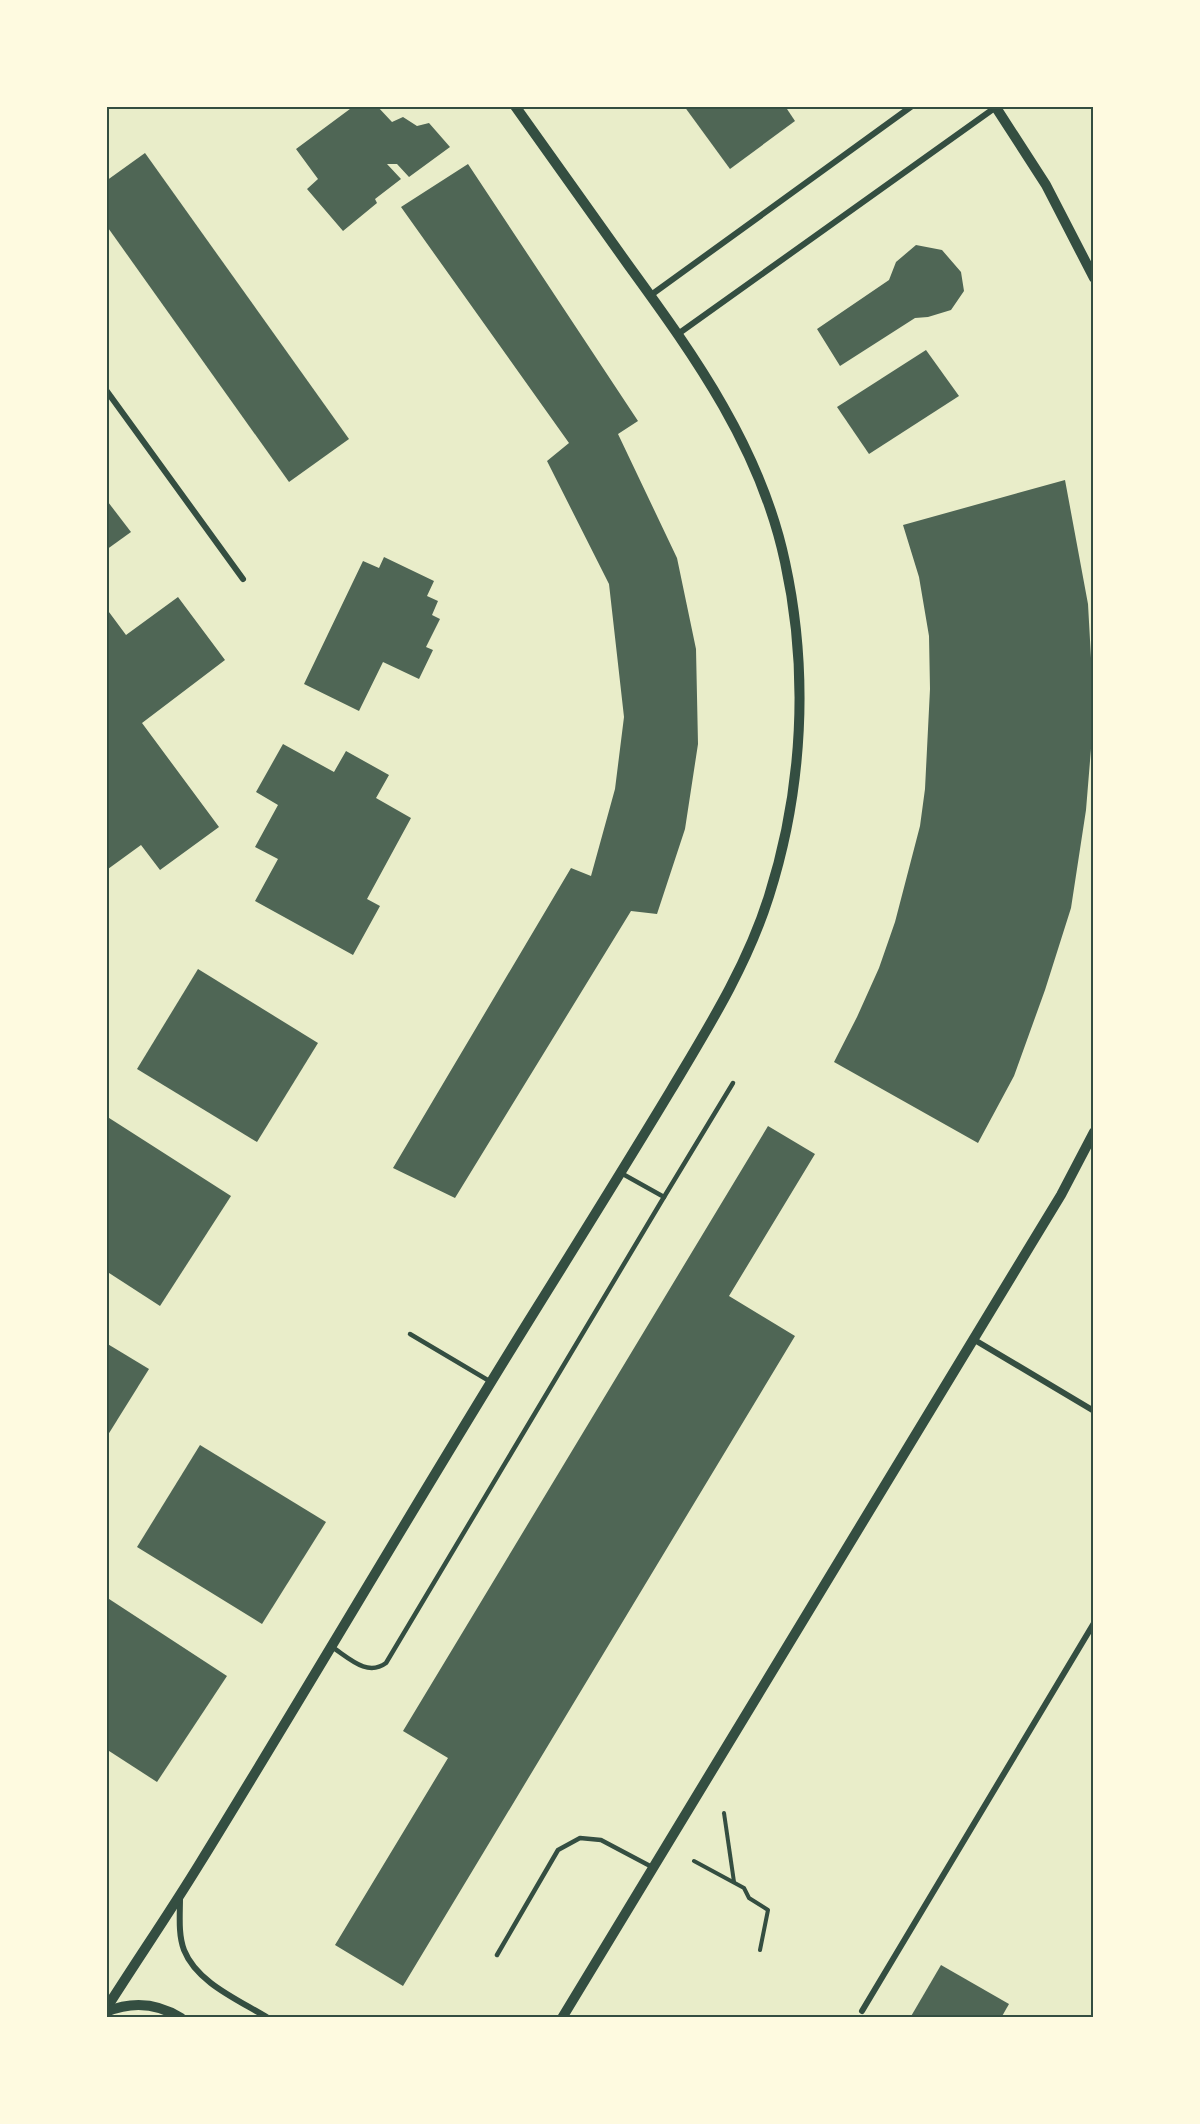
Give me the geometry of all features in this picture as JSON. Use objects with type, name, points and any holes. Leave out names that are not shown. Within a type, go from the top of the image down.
[{"type":"street","points":[[106,2011],[180,1895],[721,1006],[756,933],[771,890],[784,839],[797,751],[800,678],[797,637],[784,557],[774,519],[743,440],[722,402],[651,295],[515,106]]},
{"type":"street","points":[[651,295],[912,106]]},
{"type":"street","points":[[678,334],[996,107],[1046,185],[1094,278]]},
{"type":"street","points":[[106,390],[243,579]]},
{"type":"street","points":[[562,2018],[1061,1195],[1094,1132]]},
{"type":"street","points":[[973,1339],[1094,1411]]},
{"type":"street","points":[[861,2011],[1094,1623]]},
{"type":"street","points":[[180,1895],[181,1934],[189,1959],[213,1984],[268,2018]]},
{"type":"street","points":[[106,2011],[134,2004],[149,2005],[165,2009],[181,2018]]},
{"type":"lane","points":[[331,1647],[370,1669],[379,1669],[386,1663],[734,1083]]},
{"type":"lane","points":[[621,1173],[664,1197]]},
{"type":"lane","points":[[410,1335],[491,1382]]},
{"type":"lane","points":[[497,1955],[558,1850],[580,1838],[601,1840],[652,1868]]},
{"type":"path","points":[[724,1813],[734,1883]]},
{"type":"path","points":[[694,1860],[744,1888],[749,1898],[768,1910],[759,1950]]},
{"type":"building","points":[[354,106],[377,106],[392,122],[403,117],[417,126],[429,123],[450,147],[409,177],[397,164],[387,164],[401,179],[375,199],[377,203],[343,231],[307,189],[318,179],[296,149]]},
{"type":"building","points":[[684,106],[785,106],[795,121],[730,169]]},
{"type":"building","points":[[145,153],[349,439],[289,482],[106,225],[106,181]]},
{"type":"building","points":[[468,164],[638,421],[618,434],[677,558],[696,649],[698,744],[685,829],[657,914],[631,911],[455,1198],[393,1168],[571,868],[591,876],[615,789],[624,717],[609,584],[547,461],[569,443],[401,207]]},
{"type":"building","points":[[916,245],[942,250],[961,272],[964,291],[951,310],[928,317],[915,318],[840,366],[817,329],[889,280],[896,262]]},
{"type":"building","points":[[926,350],[959,396],[869,454],[837,407]]},
{"type":"building","points":[[1065,480],[1088,604],[1094,712],[1086,810],[1071,908],[1045,990],[1014,1076],[978,1143],[834,1062],[879,968],[895,922],[920,826],[925,789],[930,689],[929,636],[919,577],[903,525]]},
{"type":"building","points":[[108,502],[131,532],[106,550],[106,503]]},
{"type":"building","points":[[384,557],[434,581],[427,596],[438,601],[432,615],[440,619],[426,647],[433,650],[419,679],[383,662],[359,711],[304,684],[363,561],[379,568]]},
{"type":"building","points":[[178,597],[225,660],[142,723],[219,827],[160,870],[141,845],[108,869],[106,867],[106,608],[126,635]]},
{"type":"building","points":[[283,744],[334,772],[346,751],[389,775],[376,798],[411,818],[367,899],[380,906],[353,955],[255,901],[278,859],[255,847],[278,805],[256,792]]},
{"type":"building","points":[[198,969],[318,1043],[257,1142],[137,1069]]},
{"type":"building","points":[[106,1116],[231,1196],[160,1306],[106,1271]]},
{"type":"building","points":[[768,1126],[815,1154],[729,1296],[795,1336],[403,1986],[335,1945],[448,1758],[403,1731]]},
{"type":"building","points":[[106,1343],[149,1369],[106,1438]]},
{"type":"building","points":[[200,1445],[326,1522],[262,1624],[137,1547]]},
{"type":"building","points":[[106,1597],[227,1676],[157,1782],[106,1749]]},
{"type":"building","points":[[941,1965],[1009,2004],[1001,2018],[910,2018]]}]
